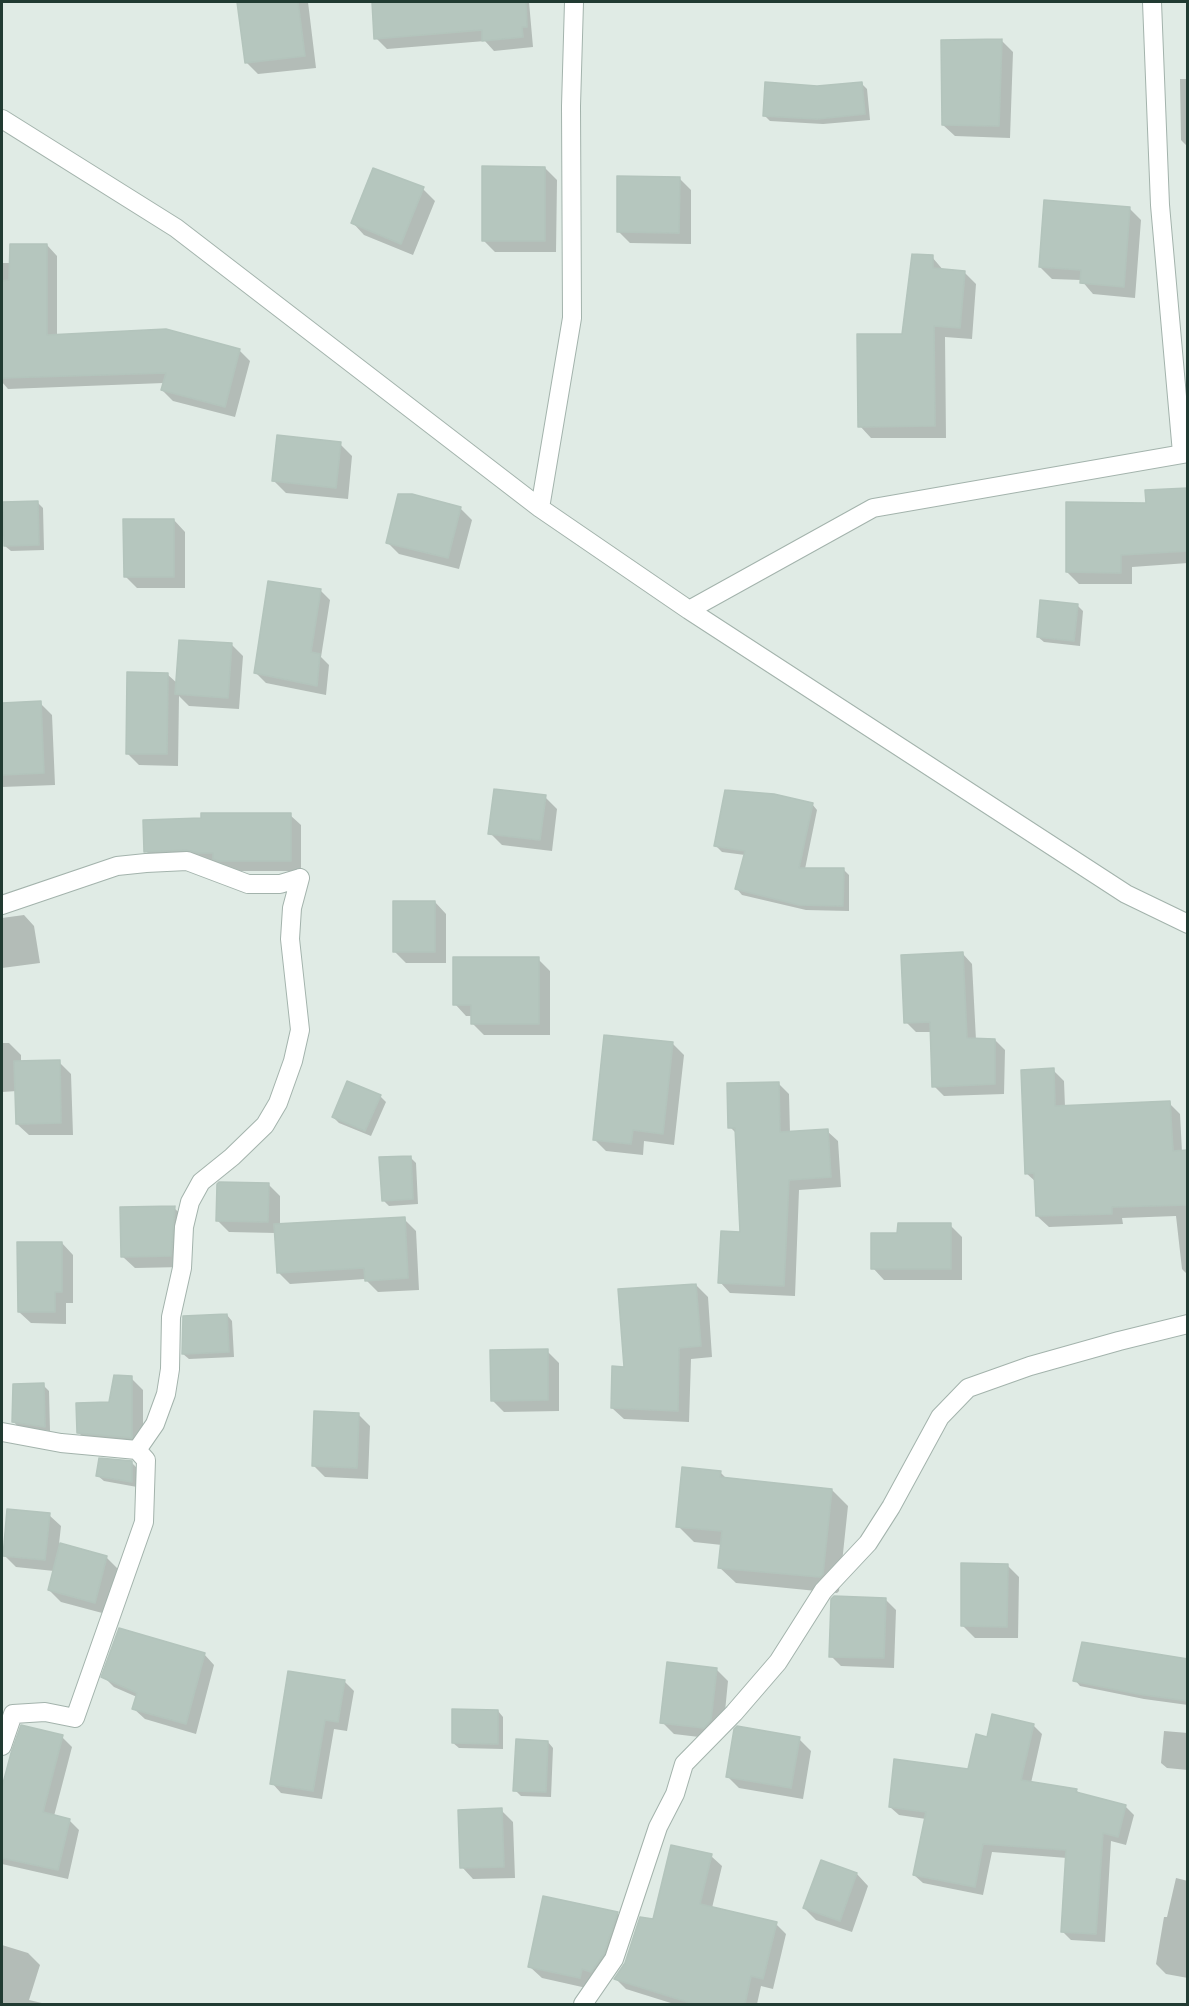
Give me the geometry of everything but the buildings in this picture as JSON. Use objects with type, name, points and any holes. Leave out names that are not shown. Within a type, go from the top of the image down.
[{"type":"street","points":[[540,508],[572,318],[571,106],[574,2]]},
{"type":"street","points":[[689,610],[873,508],[1185,453],[1160,205],[1152,2]]},
{"type":"street","points":[[2,119],[176,228],[540,508],[689,610],[1126,894],[1188,924]]},
{"type":"street","points":[[2,905],[117,866],[146,863],[187,861],[248,884],[280,885],[300,878],[292,908],[291,939],[300,1030],[293,1061],[278,1102],[265,1125],[232,1157],[201,1182],[190,1202],[184,1227],[182,1268],[171,1317],[170,1369],[166,1395],[155,1424],[137,1450]]},
{"type":"street","points":[[583,2004],[614,1959],[658,1827],[675,1794],[684,1764],[735,1713],[778,1662],[823,1591],[868,1543],[891,1507],[940,1417],[968,1388],[1030,1366],[1188,1324]]},
{"type":"street","points":[[2,1432],[61,1443],[137,1450],[146,1460],[144,1522],[75,1718],[45,1712],[13,1714],[2,1746]]}]
